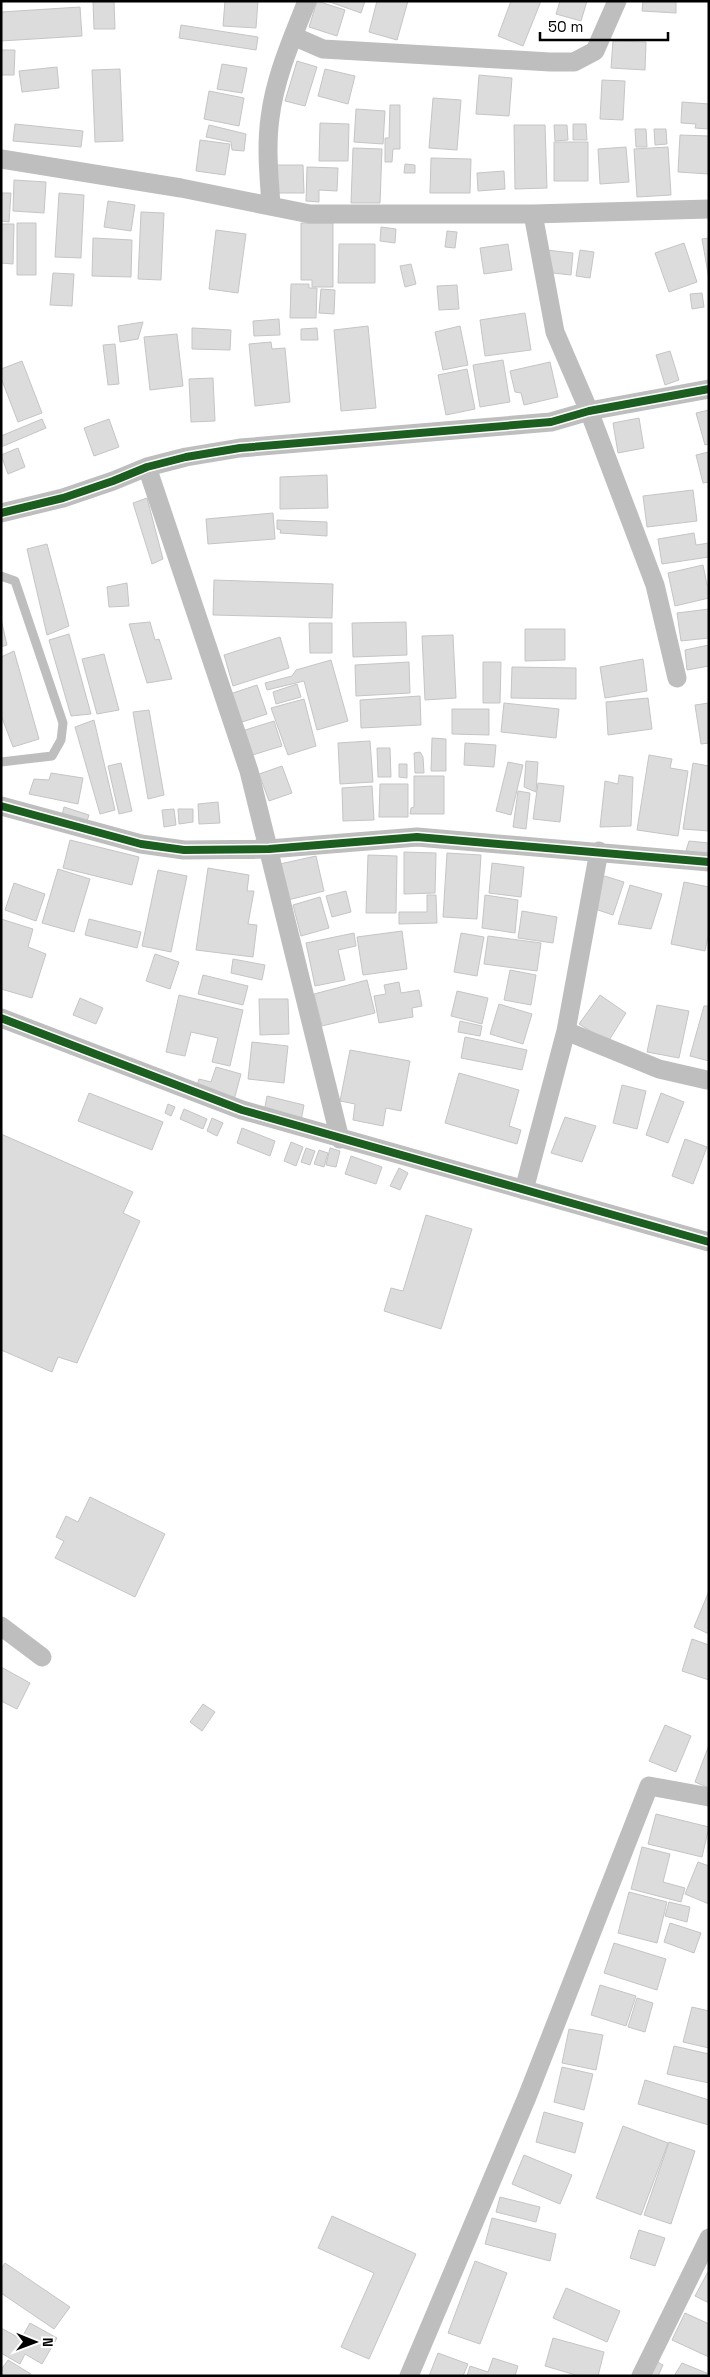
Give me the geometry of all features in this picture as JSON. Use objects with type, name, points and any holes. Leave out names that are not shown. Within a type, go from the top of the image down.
[{"type":"street","points":[[271,205],[267,159],[270,117],[280,76],[307,1]]},
{"type":"street","points":[[293,36],[323,49],[574,62],[595,51],[617,1]]},
{"type":"street","points":[[1,159],[271,205],[310,214],[533,214],[709,209]]},
{"type":"street","points":[[533,214],[555,332],[589,411],[655,585],[677,678]]},
{"type":"street","points":[[1,514],[113,482],[146,466],[186,457],[240,448],[551,422],[589,411],[709,389]]},
{"type":"street","points":[[146,466],[250,771],[340,1139]]},
{"type":"street","points":[[1,806],[140,844],[184,850],[269,849],[417,837],[599,851],[709,862]]},
{"type":"street","points":[[524,1190],[566,1031],[599,851]]},
{"type":"street","points":[[1,1018],[242,1110],[709,1242]]},
{"type":"street","points":[[566,1031],[659,1069],[708,1080]]},
{"type":"street","points":[[1,1626],[42,1657]]},
{"type":"street","points":[[408,2376],[527,2097],[649,1786],[709,1797]]},
{"type":"street","points":[[641,2376],[709,2238]]},
{"type":"lane","points":[[1,576],[15,581],[63,723],[61,740],[52,756],[1,762]]},
{"type":"building","points":[[93,1],[114,1],[115,29],[94,29]]},
{"type":"building","points":[[225,1],[258,1],[256,28],[223,26]]},
{"type":"building","points":[[317,1],[345,10],[337,36],[309,27]]},
{"type":"building","points":[[327,1],[365,1],[361,13]]},
{"type":"building","points":[[377,1],[408,1],[397,40],[369,32]]},
{"type":"building","points":[[511,1],[541,1],[523,46],[498,36]]},
{"type":"building","points":[[560,1],[587,1],[581,21],[556,14]]},
{"type":"building","points":[[643,1],[676,1],[676,13],[642,11]]},
{"type":"building","points":[[80,7],[82,36],[1,41],[1,12]]},
{"type":"building","points":[[181,25],[258,37],[256,50],[179,38]]},
{"type":"building","points":[[613,41],[646,42],[645,70],[611,68]]},
{"type":"building","points":[[1,50],[15,50],[14,75],[1,75]]},
{"type":"building","points":[[297,61],[317,67],[305,106],[285,101]]},
{"type":"building","points":[[222,64],[247,68],[242,93],[217,89]]},
{"type":"building","points":[[57,67],[59,88],[22,92],[19,71]]},
{"type":"building","points":[[120,69],[123,141],[95,142],[92,70]]},
{"type":"building","points":[[325,69],[355,76],[348,104],[318,96]]},
{"type":"building","points":[[479,75],[512,78],[509,116],[476,114]]},
{"type":"building","points":[[602,80],[625,81],[623,120],[600,119]]},
{"type":"building","points":[[209,91],[244,98],[239,126],[204,119]]},
{"type":"building","points":[[433,98],[461,100],[457,150],[429,148]]},
{"type":"building","points":[[682,102],[709,104],[709,129],[695,128],[696,124],[681,123]]},
{"type":"building","points":[[390,105],[400,105],[400,149],[393,149],[392,162],[385,162],[385,138],[389,138]]},
{"type":"building","points":[[356,109],[385,111],[383,144],[354,142]]},
{"type":"building","points":[[320,123],[349,124],[348,161],[319,161]]},
{"type":"building","points":[[15,124],[83,131],[81,147],[13,141]]},
{"type":"building","points":[[573,124],[586,124],[587,140],[573,140]]},
{"type":"building","points":[[209,125],[246,134],[244,151],[232,150],[231,142],[206,137]]},
{"type":"building","points":[[514,125],[545,125],[547,188],[515,189]]},
{"type":"building","points":[[554,125],[567,125],[568,140],[555,141]]},
{"type":"building","points":[[635,129],[646,129],[647,147],[636,147]]},
{"type":"building","points":[[654,129],[666,129],[667,144],[655,145]]},
{"type":"building","points":[[680,135],[709,136],[709,174],[678,172]]},
{"type":"building","points":[[200,140],[230,144],[225,175],[196,171]]},
{"type":"building","points":[[554,142],[588,142],[588,181],[554,181]]},
{"type":"building","points":[[626,147],[629,182],[600,184],[598,149]]},
{"type":"building","points":[[668,147],[671,195],[637,197],[634,149]]},
{"type":"building","points":[[353,148],[382,149],[380,203],[351,203]]},
{"type":"building","points":[[431,158],[471,159],[470,193],[430,193]]},
{"type":"building","points":[[405,164],[415,165],[415,173],[404,173]]},
{"type":"building","points":[[274,165],[303,165],[304,193],[275,193]]},
{"type":"building","points":[[307,167],[338,168],[337,191],[319,190],[319,202],[306,201]]},
{"type":"building","points":[[504,171],[505,189],[478,191],[477,173]]},
{"type":"building","points":[[14,180],[46,182],[44,213],[13,211]]},
{"type":"building","points":[[1,193],[11,193],[9,222],[1,221]]},
{"type":"building","points":[[59,193],[84,195],[81,258],[55,257]]},
{"type":"building","points":[[108,201],[135,205],[131,231],[104,227]]},
{"type":"building","points":[[141,212],[164,213],[161,280],[138,279]]},
{"type":"building","points":[[17,223],[36,223],[36,275],[17,275]]},
{"type":"building","points":[[301,223],[333,223],[333,287],[312,287],[312,280],[301,280]]},
{"type":"building","points":[[1,224],[14,224],[13,264],[1,263]]},
{"type":"building","points":[[381,227],[396,229],[395,243],[380,241]]},
{"type":"building","points":[[216,230],[246,234],[238,293],[209,289]]},
{"type":"building","points":[[447,231],[457,232],[455,248],[445,247]]},
{"type":"building","points":[[93,238],[132,240],[131,277],[92,276]]},
{"type":"building","points":[[709,238],[709,279],[702,239]]},
{"type":"building","points":[[684,243],[697,282],[669,292],[655,253]]},
{"type":"building","points":[[339,244],[375,244],[375,283],[338,283]]},
{"type":"building","points":[[508,244],[512,270],[484,274],[480,248]]},
{"type":"building","points":[[546,250],[573,253],[571,275],[544,272]]},
{"type":"building","points":[[580,250],[594,252],[590,278],[576,276]]},
{"type":"building","points":[[411,264],[416,284],[405,287],[400,266]]},
{"type":"building","points":[[53,273],[74,274],[72,306],[50,305]]},
{"type":"building","points":[[291,284],[309,284],[309,288],[317,288],[316,318],[290,318]]},
{"type":"building","points":[[457,285],[459,309],[439,310],[437,286]]},
{"type":"building","points":[[321,289],[335,290],[334,314],[319,313]]},
{"type":"building","points":[[702,293],[704,307],[692,309],[690,294]]},
{"type":"building","points":[[525,313],[531,350],[485,356],[480,320]]},
{"type":"building","points":[[279,319],[280,335],[254,336],[253,321]]},
{"type":"building","points":[[143,322],[138,339],[120,342],[118,326]]},
{"type":"building","points":[[368,326],[376,408],[341,411],[334,330]]},
{"type":"building","points":[[460,326],[468,365],[443,370],[435,332]]},
{"type":"building","points":[[192,328],[231,330],[230,350],[192,349]]},
{"type":"building","points":[[317,328],[318,340],[301,340],[301,329]]},
{"type":"building","points":[[177,334],[183,386],[150,390],[144,337]]},
{"type":"building","points":[[271,342],[272,349],[285,348],[290,402],[255,406],[249,344]]},
{"type":"building","points":[[115,344],[119,384],[108,385],[103,345]]},
{"type":"building","points":[[670,351],[679,380],[665,385],[656,355]]},
{"type":"building","points":[[503,360],[510,402],[480,407],[473,365]]},
{"type":"building","points":[[22,361],[42,413],[18,422],[1,378],[1,369]]},
{"type":"building","points":[[550,362],[558,397],[524,405],[521,393],[515,392],[510,371]]},
{"type":"building","points":[[467,369],[475,409],[446,415],[438,375]]},
{"type":"building","points":[[213,378],[215,421],[191,422],[189,379]]},
{"type":"building","points":[[709,410],[709,444],[705,445],[696,413]]},
{"type":"building","points":[[639,418],[644,448],[618,453],[613,423]]},
{"type":"building","points":[[42,419],[46,428],[1,447],[1,436]]},
{"type":"building","points":[[109,419],[119,447],[94,456],[84,428]]},
{"type":"building","points":[[18,448],[25,467],[8,474],[1,455]]},
{"type":"building","points":[[709,452],[709,482],[703,483],[696,455]]},
{"type":"building","points":[[327,475],[328,508],[280,509],[280,477]]},
{"type":"building","points":[[693,490],[697,521],[647,527],[643,496]]},
{"type":"building","points":[[147,498],[163,559],[152,564],[133,503]]},
{"type":"building","points":[[273,513],[275,539],[208,544],[206,519]]},
{"type":"building","points":[[277,520],[327,522],[327,536],[280,533],[281,530],[277,529]]},
{"type":"building","points":[[694,533],[696,545],[709,543],[709,557],[662,564],[658,539]]},
{"type":"building","points":[[47,544],[69,626],[47,635],[27,549]]},
{"type":"building","points":[[703,565],[707,585],[709,585],[709,598],[675,606],[668,573]]},
{"type":"building","points":[[214,580],[333,584],[332,618],[213,615]]},
{"type":"building","points":[[127,583],[129,606],[109,607],[107,587]]},
{"type":"building","points":[[709,609],[709,638],[681,641],[677,613]]},
{"type":"building","points":[[1,619],[7,645],[1,647]]},
{"type":"building","points":[[150,622],[155,640],[159,639],[172,679],[147,683],[129,624]]},
{"type":"building","points":[[406,622],[407,655],[353,657],[352,623]]},
{"type":"building","points":[[309,623],[332,623],[332,653],[310,653]]},
{"type":"building","points":[[525,629],[565,629],[565,660],[525,661]]},
{"type":"building","points":[[69,634],[91,714],[71,716],[49,640]]},
{"type":"building","points":[[453,635],[456,698],[425,700],[422,636]]},
{"type":"building","points":[[280,637],[289,668],[233,686],[224,655]]},
{"type":"building","points":[[709,645],[709,666],[687,670],[685,650]]},
{"type":"building","points":[[14,651],[39,739],[13,747],[1,715],[1,657]]},
{"type":"building","points":[[104,654],[119,710],[97,714],[82,659]]},
{"type":"building","points":[[643,659],[647,691],[605,698],[600,667]]},
{"type":"building","points":[[331,660],[348,721],[317,730],[304,681],[267,690],[265,683],[292,676],[296,670]]},
{"type":"building","points":[[409,662],[410,693],[356,696],[355,665]]},
{"type":"building","points":[[483,662],[501,662],[500,703],[483,703]]},
{"type":"building","points":[[512,667],[576,668],[576,699],[511,698]]},
{"type":"building","points":[[297,684],[301,697],[276,704],[273,692]]},
{"type":"building","points":[[257,685],[267,714],[239,723],[230,694]]},
{"type":"building","points":[[420,696],[421,725],[361,728],[360,700]]},
{"type":"building","points":[[648,698],[652,729],[608,735],[606,702]]},
{"type":"building","points":[[304,699],[316,746],[288,755],[271,708]]},
{"type":"building","points":[[504,703],[559,709],[556,738],[501,732]]},
{"type":"building","points":[[709,703],[709,743],[701,744],[695,705]]},
{"type":"building","points":[[452,709],[489,709],[489,735],[452,734]]},
{"type":"building","points":[[149,710],[164,795],[148,799],[133,712]]},
{"type":"building","points":[[94,720],[115,810],[100,814],[75,727]]},
{"type":"building","points":[[274,721],[282,746],[249,756],[242,731]]},
{"type":"building","points":[[432,738],[446,739],[446,771],[431,771]]},
{"type":"building","points":[[370,741],[373,782],[340,784],[338,743]]},
{"type":"building","points":[[465,743],[496,745],[494,767],[464,765]]},
{"type":"building","points":[[377,748],[390,748],[391,777],[378,777]]},
{"type":"building","points":[[420,752],[423,757],[424,773],[415,773],[414,753]]},
{"type":"building","points":[[649,755],[672,759],[670,768],[688,771],[678,836],[637,830]]},
{"type":"building","points":[[526,761],[538,762],[536,792],[524,787]]},
{"type":"building","points":[[508,762],[523,765],[511,815],[496,811]]},
{"type":"building","points":[[121,763],[132,811],[119,814],[108,766]]},
{"type":"building","points":[[693,763],[709,766],[709,831],[683,829]]},
{"type":"building","points":[[399,764],[407,764],[407,778],[399,777]]},
{"type":"building","points":[[282,766],[292,793],[269,801],[259,774]]},
{"type":"building","points":[[51,773],[83,778],[78,804],[29,794],[34,779],[49,780]]},
{"type":"building","points":[[619,775],[633,777],[631,826],[600,827],[605,781],[618,784]]},
{"type":"building","points":[[414,776],[444,776],[444,814],[410,814],[411,808],[414,807]]},
{"type":"building","points":[[538,783],[564,786],[560,822],[533,819]]},
{"type":"building","points":[[380,784],[408,784],[408,817],[379,817]]},
{"type":"building","points":[[372,786],[374,820],[343,821],[342,788]]},
{"type":"building","points":[[518,791],[530,793],[526,829],[513,827]]},
{"type":"building","points":[[218,802],[220,823],[199,824],[198,804]]},
{"type":"building","points":[[64,807],[89,815],[85,827],[61,819]]},
{"type":"building","points":[[174,809],[176,825],[164,827],[162,810]]},
{"type":"building","points":[[178,809],[193,809],[193,822],[179,824]]},
{"type":"building","points":[[70,840],[139,857],[132,885],[63,868]]},
{"type":"building","points":[[689,841],[709,843],[709,854],[686,851]]},
{"type":"building","points":[[404,852],[436,853],[435,893],[404,894]]},
{"type":"building","points":[[447,853],[481,855],[477,919],[443,917]]},
{"type":"building","points":[[368,855],[397,856],[396,913],[366,913]]},
{"type":"building","points":[[316,856],[324,891],[288,900],[280,864]]},
{"type":"building","points":[[492,863],[524,867],[521,897],[489,893]]},
{"type":"building","points":[[208,868],[249,875],[247,891],[254,891],[248,924],[257,925],[253,957],[196,950]]},
{"type":"building","points":[[58,869],[90,879],[74,932],[42,923]]},
{"type":"building","points":[[158,870],[187,876],[171,952],[142,946]]},
{"type":"building","points":[[601,875],[624,882],[613,915],[592,908]]},
{"type":"building","points":[[684,882],[709,887],[709,932],[705,951],[671,944]]},
{"type":"building","points":[[14,883],[45,894],[36,921],[5,910]]},
{"type":"building","points":[[630,885],[662,894],[651,929],[618,924]]},
{"type":"building","points":[[346,891],[351,912],[332,917],[326,896]]},
{"type":"building","points":[[427,895],[436,895],[437,923],[399,924],[399,912],[427,912]]},
{"type":"building","points":[[485,895],[518,900],[515,933],[482,928]]},
{"type":"building","points":[[320,897],[329,928],[301,936],[293,905]]},
{"type":"building","points":[[522,911],[557,917],[553,943],[518,938]]},
{"type":"building","points":[[1,919],[33,929],[28,947],[46,954],[32,998],[1,989]]},
{"type":"building","points":[[89,919],[141,932],[137,948],[85,935]]},
{"type":"building","points":[[402,931],[407,969],[363,975],[357,937]]},
{"type":"building","points":[[354,933],[356,946],[338,950],[345,980],[315,986],[306,943]]},
{"type":"building","points":[[461,933],[484,937],[477,976],[454,972]]},
{"type":"building","points":[[488,936],[541,943],[537,971],[484,964]]},
{"type":"building","points":[[155,954],[179,962],[170,989],[146,981]]},
{"type":"building","points":[[233,959],[265,965],[262,980],[231,973]]},
{"type":"building","points":[[510,970],[536,975],[531,1005],[504,1000]]},
{"type":"building","points":[[203,975],[248,986],[243,1005],[198,994]]},
{"type":"building","points":[[367,980],[375,1013],[322,1026],[314,994]]},
{"type":"building","points":[[399,982],[401,993],[419,990],[422,1006],[412,1008],[413,1017],[379,1023],[374,996],[386,994],[384,985]]},
{"type":"building","points":[[457,991],[488,998],[482,1024],[451,1016]]},
{"type":"building","points":[[179,995],[243,1010],[230,1066],[212,1062],[218,1038],[191,1032],[185,1056],[166,1052]]},
{"type":"building","points":[[600,995],[626,1013],[608,1042],[579,1024]]},
{"type":"building","points":[[80,998],[103,1008],[96,1024],[73,1015]]},
{"type":"building","points":[[259,999],[288,999],[289,1034],[260,1035]]},
{"type":"building","points":[[499,1004],[532,1014],[523,1044],[490,1034]]},
{"type":"building","points":[[657,1005],[689,1011],[679,1058],[647,1052]]},
{"type":"building","points":[[704,1006],[709,1006],[709,1061],[690,1056]]},
{"type":"building","points":[[460,1021],[482,1026],[480,1036],[458,1032]]},
{"type":"building","points":[[465,1037],[527,1050],[522,1070],[461,1058]]},
{"type":"building","points":[[252,1042],[288,1046],[284,1083],[248,1079]]},
{"type":"building","points":[[350,1050],[410,1061],[401,1111],[386,1108],[383,1126],[353,1120],[355,1104],[340,1101]]},
{"type":"building","points":[[216,1067],[241,1074],[234,1100],[196,1088],[199,1079],[211,1082]]},
{"type":"building","points":[[459,1073],[519,1090],[509,1126],[521,1130],[517,1144],[445,1123]]},
{"type":"building","points":[[622,1085],[646,1091],[637,1129],[613,1123]]},
{"type":"building","points":[[89,1093],[163,1122],[152,1150],[78,1121]]},
{"type":"building","points":[[661,1093],[684,1102],[668,1143],[646,1135]]},
{"type":"building","points":[[267,1096],[304,1105],[301,1121],[264,1112]]},
{"type":"building","points":[[168,1104],[175,1107],[171,1116],[165,1113]]},
{"type":"building","points":[[184,1109],[207,1119],[203,1129],[180,1119]]},
{"type":"building","points":[[565,1117],[596,1126],[582,1162],[551,1153]]},
{"type":"building","points":[[212,1118],[223,1123],[217,1136],[207,1131]]},
{"type":"building","points":[[242,1128],[275,1141],[270,1156],[237,1143]]},
{"type":"building","points":[[1,1134],[133,1192],[123,1213],[140,1221],[77,1363],[58,1357],[52,1372],[1,1350]]},
{"type":"building","points":[[685,1139],[707,1147],[693,1184],[672,1176]]},
{"type":"building","points":[[291,1142],[303,1147],[296,1166],[284,1161]]},
{"type":"building","points":[[306,1148],[315,1151],[310,1165],[301,1162]]},
{"type":"building","points":[[330,1148],[340,1151],[336,1167],[326,1165]]},
{"type":"building","points":[[319,1150],[328,1153],[324,1167],[314,1164]]},
{"type":"building","points":[[351,1156],[382,1167],[376,1184],[345,1174]]},
{"type":"building","points":[[399,1168],[408,1173],[400,1190],[390,1186]]},
{"type":"building","points":[[426,1215],[472,1229],[441,1329],[384,1311],[391,1288],[403,1291]]},
{"type":"building","points":[[90,1497],[165,1534],[135,1597],[55,1558],[64,1541],[56,1537],[66,1516],[78,1522]]},
{"type":"building","points":[[709,1591],[709,1634],[694,1627]]},
{"type":"building","points":[[692,1639],[709,1645],[709,1680],[682,1671]]},
{"type":"building","points":[[1,1667],[30,1683],[17,1709],[1,1701]]},
{"type":"building","points":[[203,1704],[215,1712],[202,1731],[190,1722]]},
{"type":"building","points":[[665,1725],[691,1736],[676,1772],[649,1761]]},
{"type":"building","points":[[709,1745],[709,1788],[695,1782]]},
{"type":"building","points":[[656,1814],[709,1827],[702,1857],[648,1844]]},
{"type":"building","points":[[642,1847],[670,1854],[663,1882],[685,1888],[681,1902],[631,1889]]},
{"type":"building","points":[[698,1862],[709,1866],[709,1904],[685,1894]]},
{"type":"building","points":[[629,1892],[667,1902],[657,1943],[618,1933]]},
{"type":"building","points":[[669,1902],[690,1907],[687,1922],[665,1916]]},
{"type":"building","points":[[670,1923],[701,1933],[694,1953],[664,1942]]},
{"type":"building","points":[[614,1943],[666,1959],[657,1990],[604,1973]]},
{"type":"building","points":[[600,1985],[636,1996],[626,2026],[591,2015]]},
{"type":"building","points":[[637,1998],[653,2003],[645,2032],[628,2027]]},
{"type":"building","points":[[692,2007],[709,2011],[709,2048],[683,2042]]},
{"type":"building","points":[[569,2029],[603,2035],[596,2070],[562,2063]]},
{"type":"building","points":[[674,2046],[709,2054],[709,2083],[667,2074]]},
{"type":"building","points":[[562,2067],[593,2074],[584,2110],[554,2102]]},
{"type":"building","points":[[645,2080],[709,2100],[709,2125],[638,2104]]},
{"type":"building","points":[[544,2112],[583,2123],[575,2153],[536,2142]]},
{"type":"building","points":[[623,2126],[668,2143],[641,2215],[596,2198]]},
{"type":"building","points":[[669,2142],[695,2151],[671,2224],[644,2215]]},
{"type":"building","points":[[524,2155],[572,2175],[560,2204],[512,2184]]},
{"type":"building","points":[[500,2197],[540,2207],[536,2222],[496,2212]]},
{"type":"building","points":[[332,2216],[416,2254],[369,2359],[341,2347],[374,2273],[318,2248]]},
{"type":"building","points":[[492,2218],[556,2234],[550,2261],[485,2244]]},
{"type":"building","points":[[639,2230],[665,2238],[655,2266],[630,2258]]},
{"type":"building","points":[[475,2261],[507,2273],[480,2344],[448,2333]]},
{"type":"building","points":[[5,2263],[70,2307],[54,2329],[1,2293],[1,2269]]},
{"type":"building","points":[[709,2270],[709,2303],[695,2296]]},
{"type":"building","points":[[566,2288],[620,2311],[607,2342],[553,2318]]},
{"type":"building","points":[[685,2313],[709,2324],[709,2357],[672,2340]]},
{"type":"building","points":[[30,2323],[57,2338],[42,2364],[25,2354],[20,2364],[1,2353],[1,2328],[21,2339]]},
{"type":"building","points":[[553,2338],[604,2352],[598,2376],[579,2376],[545,2366]]},
{"type":"building","points":[[438,2353],[468,2364],[463,2376],[429,2376]]},
{"type":"building","points":[[493,2358],[518,2366],[515,2376],[467,2376],[470,2366],[488,2372]]},
{"type":"building","points":[[652,2359],[663,2365],[658,2376],[652,2376],[645,2372]]},
{"type":"building","points":[[8,2360],[31,2374],[30,2376],[1,2376],[1,2370]]},
{"type":"building","points":[[682,2363],[709,2374],[709,2376],[674,2376]]},
{"type":"cycle path","points":[[1,513],[63,498],[147,467],[186,457],[240,448],[551,422],[589,411],[709,389]]},
{"type":"cycle path","points":[[1,806],[141,844],[184,850],[269,849],[417,837],[709,862]]},
{"type":"cycle path","points":[[1,1018],[242,1110],[709,1242]]}]
